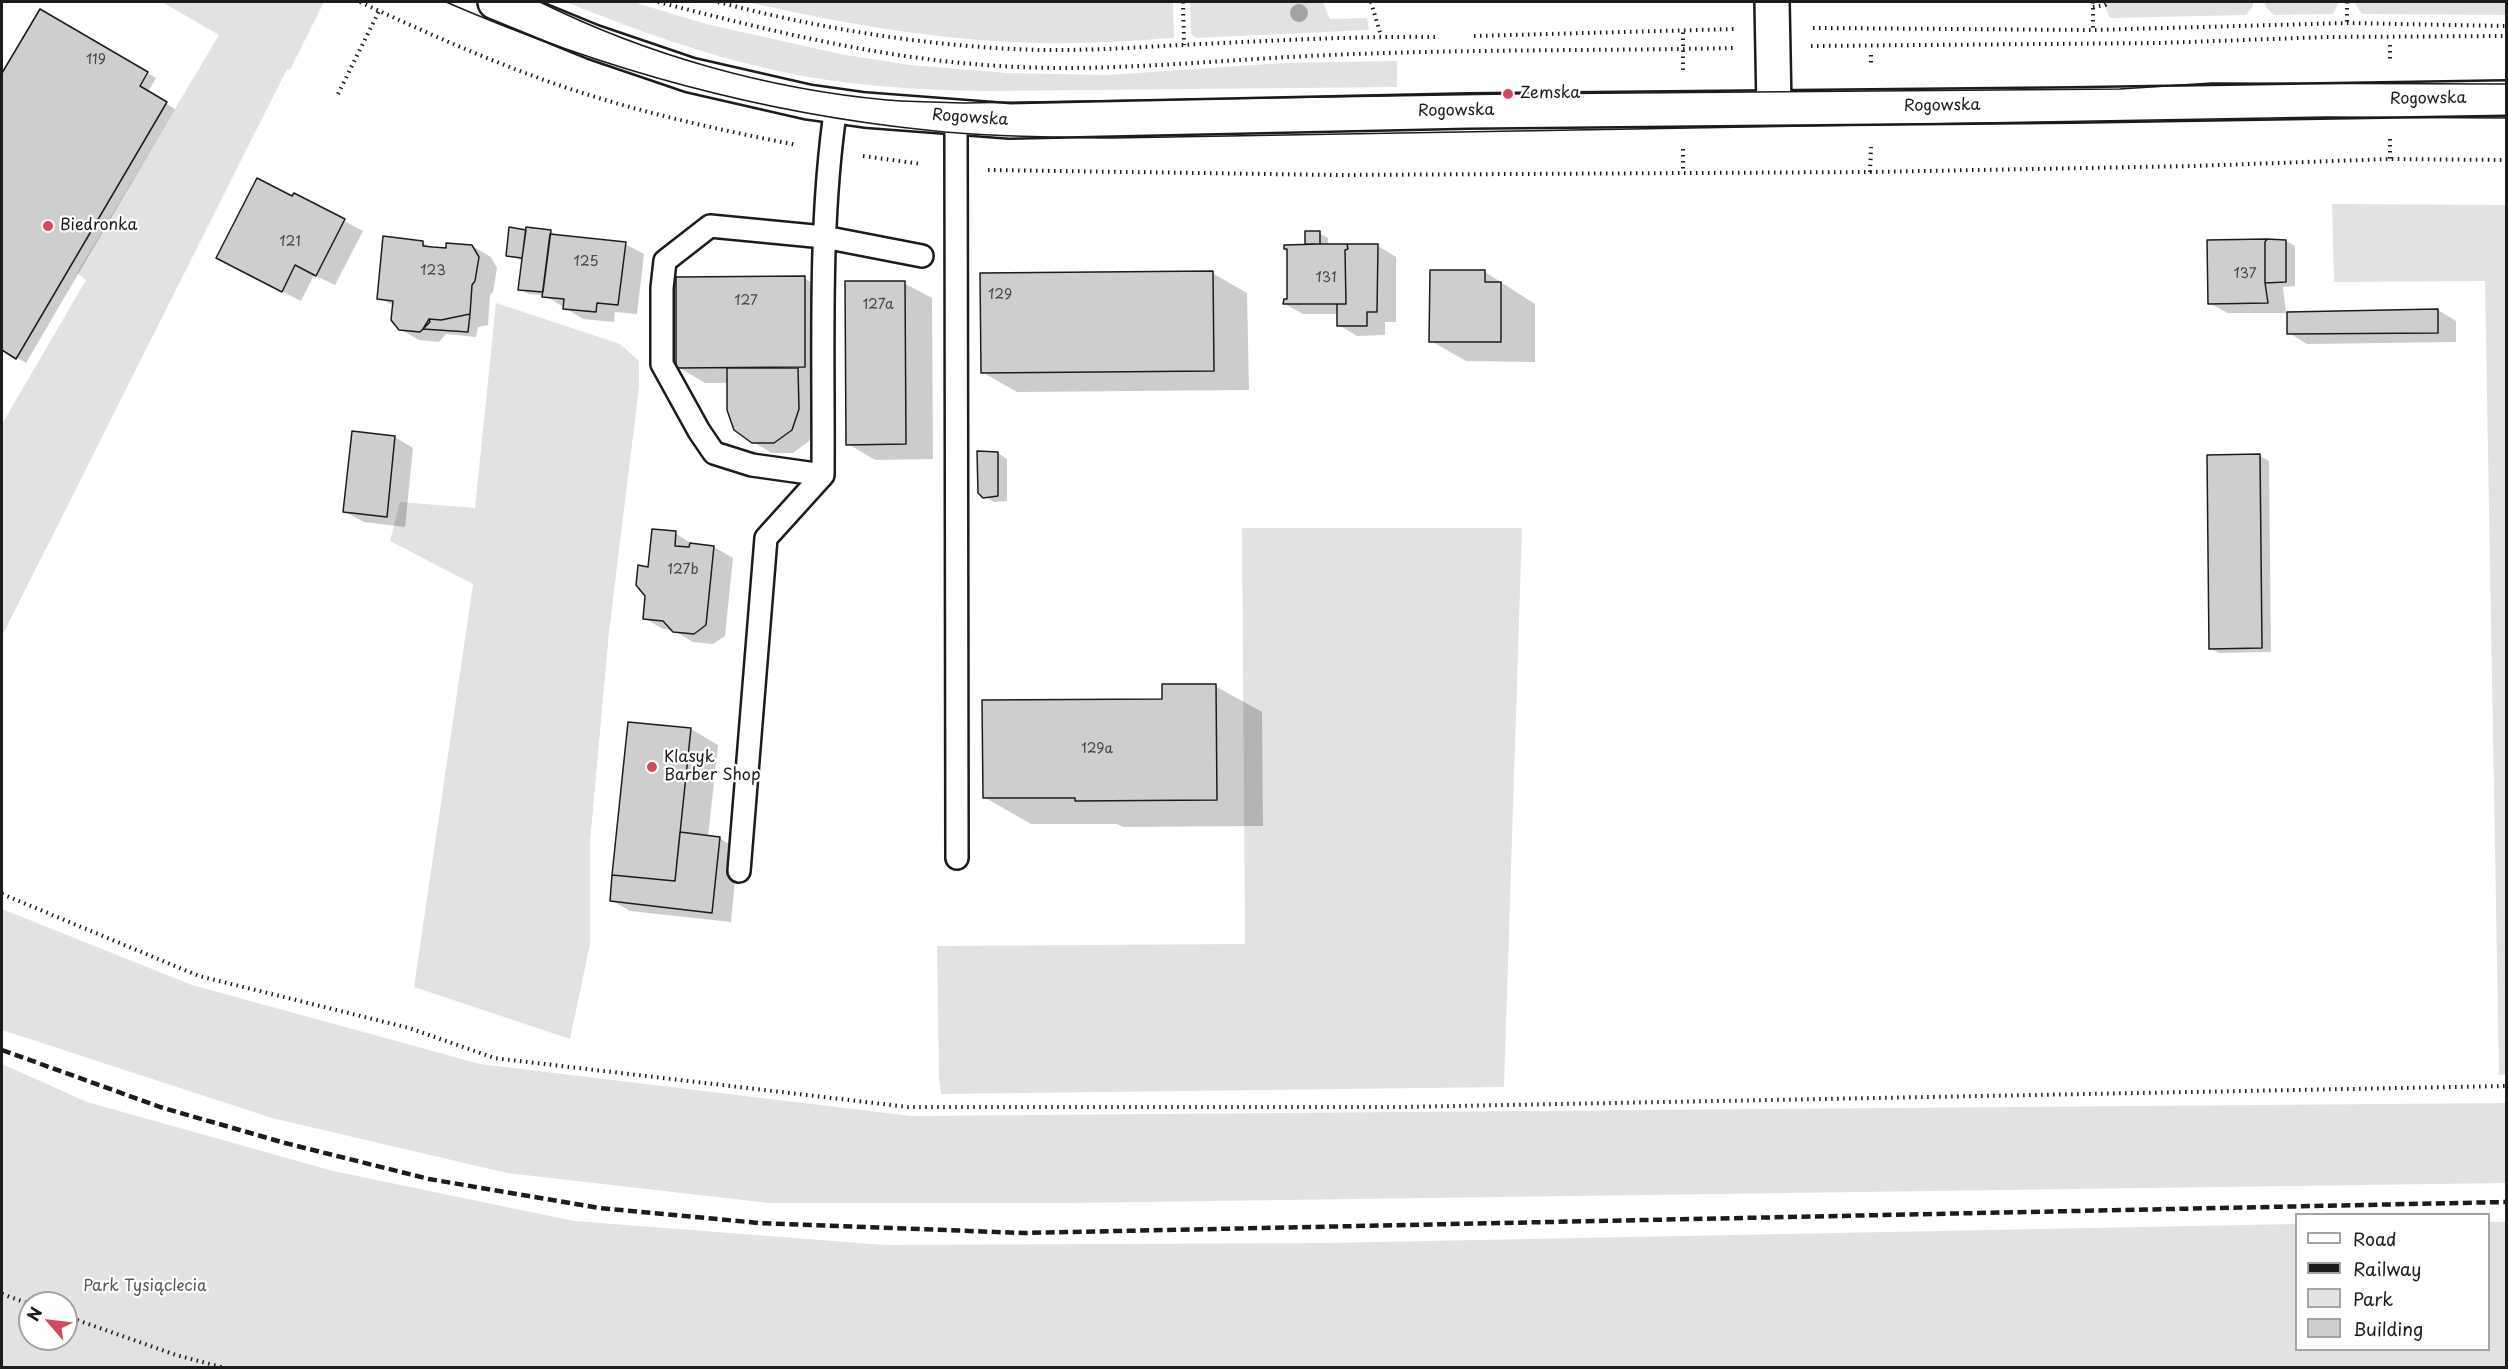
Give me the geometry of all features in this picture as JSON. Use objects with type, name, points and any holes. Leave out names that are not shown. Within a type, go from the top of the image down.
[{"type":"street","name":"Rogowska","points":[[495,2],[593,42],[690,75],[808,102],[956,117],[1022,121],[1468,111],[2506,98]]},
{"type":"street","points":[[1772,2],[1774,107]]},
{"type":"lane","points":[[739,871],[766,538],[823,475],[824,237],[829,151],[836,106]]},
{"type":"lane","points":[[956,117],[957,858]]},
{"type":"lane","points":[[823,475],[752,465],[714,453],[699,431],[662,364],[662,288],[665,261],[710,226],[824,237],[922,256]]},
{"type":"path","points":[[658,2],[791,36],[905,57],[1001,66],[1091,66],[1395,52],[1746,47]]},
{"type":"path","points":[[717,2],[780,18],[940,43],[1014,49],[1086,50],[1381,36],[1436,37]]},
{"type":"path","points":[[1183,2],[1184,45]]},
{"type":"path","points":[[1371,2],[1381,36]]},
{"type":"path","points":[[2093,30],[2093,4],[2104,5],[2108,2]]},
{"type":"path","points":[[2347,2],[2348,23]]},
{"type":"path","points":[[338,94],[379,11]]},
{"type":"path","points":[[1808,28],[2093,30],[2348,23],[2506,26]]},
{"type":"path","points":[[2390,25],[2390,31]]},
{"type":"path","points":[[1474,36],[1744,28]]},
{"type":"path","points":[[1871,29],[1871,36]]},
{"type":"path","points":[[1801,46],[2160,43],[2327,37],[2506,36]]},
{"type":"path","points":[[1870,163],[1871,143]]},
{"type":"path","points":[[1870,172],[2193,166],[2390,159],[2506,160]]},
{"type":"path","points":[[2,894],[200,976],[409,1028],[494,1058],[908,1107],[1414,1107],[2506,1086]]},
{"type":"path","points":[[2,1293],[18,1299]]},
{"type":"path","points":[[78,1320],[176,1355],[225,1368]]},
{"type":"green space","points":[[162,2],[324,2],[290,70],[287,69],[2,636],[2,424],[86,280],[77,273],[219,35]]},
{"type":"green space","points":[[566,2],[633,2],[706,24],[840,54],[910,65],[1007,73],[1107,75],[1283,63],[1397,61],[1397,87],[986,91],[856,84],[778,71],[697,50]]},
{"type":"green space","points":[[747,2],[1173,2],[1174,38],[1086,43],[991,41],[868,26]]},
{"type":"green space","points":[[1190,2],[1323,2],[1330,19],[1367,18],[1369,30],[1196,38],[1191,34]]},
{"type":"green space","points":[[2103,2],[2253,2],[2253,6],[2246,15],[2110,18]]},
{"type":"green space","points":[[2265,2],[2339,2],[2333,14],[2274,15],[2265,6]]},
{"type":"green space","points":[[2354,2],[2506,2],[2506,15],[2362,14]]},
{"type":"green space","points":[[2332,204],[2506,205],[2506,1074],[2499,1075],[2485,281],[2334,282]]},
{"type":"green space","points":[[496,303],[620,344],[639,361],[639,387],[609,632],[590,842],[590,944],[570,1039],[414,987],[473,584],[390,541],[400,502],[475,508]]},
{"type":"green space","points":[[1242,528],[1522,528],[1504,1087],[941,1094],[937,946],[1245,944]]},
{"type":"green space","points":[[2,909],[192,985],[480,1064],[911,1116],[2506,1103],[2506,1183],[1068,1203],[769,1203],[507,1173],[272,1118],[2,1030]]},
{"type":"green space","name":"Park Tysiąclecia","points":[[2,1064],[87,1102],[333,1171],[574,1221],[885,1245],[1324,1243],[2295,1224],[2295,1351],[2490,1351],[2490,1222],[2506,1222],[2506,1367],[2,1367]]},
{"type":"building","name":"Biedronka","points":[[40,9],[148,72],[140,86],[167,102],[16,359],[2,350],[2,73]]},
{"type":"building","points":[[257,178],[292,196],[294,193],[345,219],[316,276],[295,265],[282,292],[216,258]]},
{"type":"building","points":[[509,227],[526,230],[522,258],[506,256]]},
{"type":"building","points":[[526,227],[551,230],[543,292],[518,290]]},
{"type":"building","points":[[1305,231],[1320,231],[1320,244],[1305,244]]},
{"type":"building","points":[[550,234],[626,242],[618,305],[597,303],[596,312],[563,309],[564,299],[542,297]]},
{"type":"building","points":[[383,236],[423,241],[423,246],[446,248],[446,243],[472,245],[479,257],[475,281],[472,285],[470,314],[441,320],[429,319],[430,322],[420,332],[399,330],[391,320],[393,301],[377,299]]},
{"type":"building","points":[[2267,239],[2286,240],[2286,282],[2265,283],[2265,242]]},
{"type":"building","points":[[2267,239],[2265,242],[2265,283],[2268,303],[2208,304],[2207,240]]},
{"type":"building","points":[[1347,244],[1348,249],[1345,250],[1346,304],[1283,304],[1284,299],[1287,299],[1287,249],[1284,249],[1284,245]]},
{"type":"building","points":[[1347,244],[1378,244],[1377,312],[1367,312],[1367,326],[1337,326],[1337,304],[1346,304],[1345,250],[1348,249]]},
{"type":"building","points":[[1430,270],[1485,270],[1485,282],[1501,282],[1501,342],[1429,342]]},
{"type":"building","points":[[1213,271],[1214,371],[981,373],[980,273]]},
{"type":"building","points":[[805,276],[805,367],[676,368],[676,277]]},
{"type":"building","points":[[845,281],[905,281],[906,444],[846,445]]},
{"type":"building","points":[[2438,309],[2438,333],[2287,334],[2287,312]]},
{"type":"building","points":[[470,314],[468,332],[423,329],[429,319],[441,320]]},
{"type":"building","points":[[727,368],[798,368],[799,409],[792,430],[774,443],[752,443],[734,430],[727,410]]},
{"type":"building","points":[[352,431],[395,436],[387,517],[343,512]]},
{"type":"building","points":[[977,451],[998,452],[998,496],[983,498],[978,493]]},
{"type":"building","points":[[2260,454],[2262,648],[2209,649],[2207,455]]},
{"type":"building","points":[[652,529],[676,531],[675,546],[689,547],[690,543],[714,546],[706,625],[694,634],[673,632],[663,621],[643,619],[645,596],[636,585],[638,565],[648,567]]},
{"type":"building","points":[[1162,684],[1216,684],[1217,800],[1075,801],[1075,798],[983,798],[982,700],[1162,699]]},
{"type":"building","points":[[628,722],[691,728],[675,881],[612,875]]},
{"type":"building","points":[[680,832],[720,837],[712,913],[610,901],[612,875],[675,881]]},
{"type":"tram line","points":[[446,2],[562,47],[681,84],[802,112],[864,122],[972,134],[1112,138],[2327,117],[2506,118]]},
{"type":"tram line","points":[[540,2],[623,38],[709,67],[798,88],[906,101],[965,103],[1508,94],[2120,89],[2212,83],[2506,84]]},
{"type":"railway","points":[[2,1050],[160,1107],[285,1143],[429,1179],[599,1208],[759,1223],[1023,1233],[2506,1202]]},
{"type":"place","name":"Zemska","points":[[1508,94]]},
{"type":"place","name":"Biedronka","points":[[48,226]]},
{"type":"place","name":"Klasyk Barber Shop","points":[[652,767]]}]
